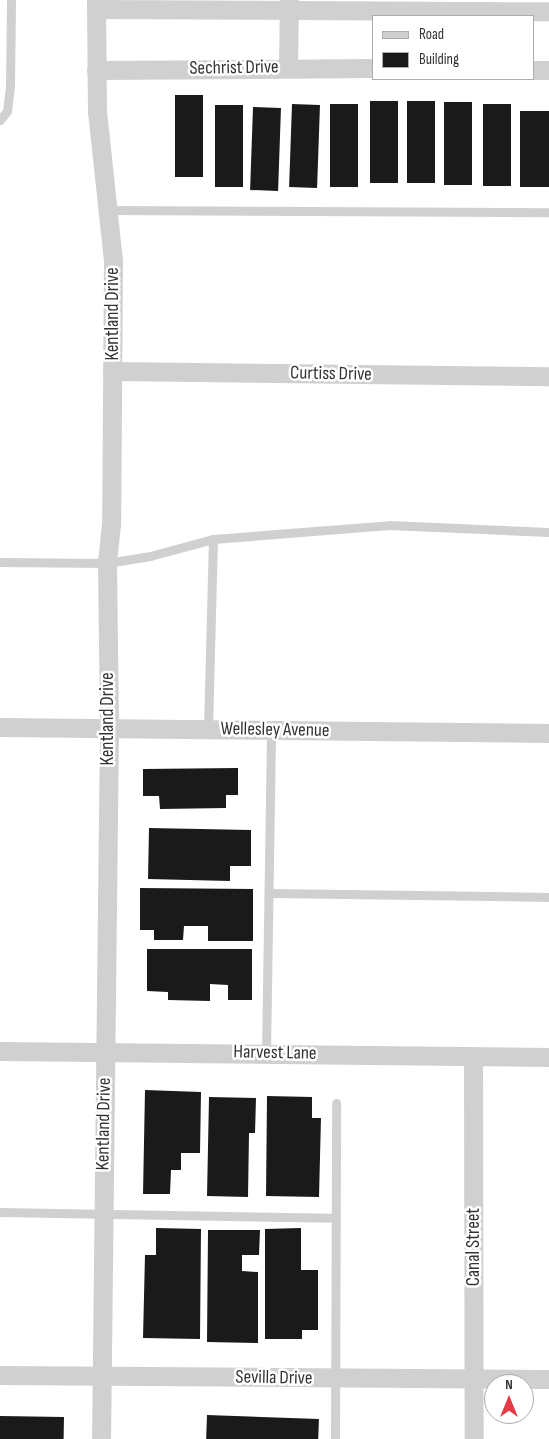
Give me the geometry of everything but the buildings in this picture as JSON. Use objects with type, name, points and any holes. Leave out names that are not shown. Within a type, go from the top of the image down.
[{"type":"street","points":[[96,5],[289,5],[549,10]]},
{"type":"street","name":"Kentland Drive","points":[[96,5],[98,131],[109,210],[113,261],[111,524],[107,563],[109,728],[101,1439]]},
{"type":"street","points":[[288,68],[289,5]]},
{"type":"street","name":"Sechrist Drive","points":[[96,70],[372,68]]},
{"type":"street","points":[[534,70],[549,70]]},
{"type":"street","name":"Curtiss Drive","points":[[112,371],[549,376]]},
{"type":"street","name":"Wellesley Avenue","points":[[0,727],[549,733]]},
{"type":"street","name":"Harvest Lane","points":[[0,1050],[549,1056]]},
{"type":"street","name":"Canal Street","points":[[473,1056],[474,1439]]},
{"type":"street","name":"Sevilla Drive","points":[[0,1375],[549,1379]]},
{"type":"lane","points":[[0,120],[7,111],[10,85],[11,0]]},
{"type":"lane","points":[[109,210],[549,212]]},
{"type":"lane","points":[[0,562],[107,563],[150,556],[213,539],[389,525],[549,532]]},
{"type":"lane","points":[[208,729],[213,539]]},
{"type":"lane","points":[[266,1053],[270,892],[271,730]]},
{"type":"lane","points":[[270,892],[549,897]]},
{"type":"lane","points":[[335,1439],[334,1218],[336,1103]]},
{"type":"lane","points":[[0,1212],[334,1218]]}]
